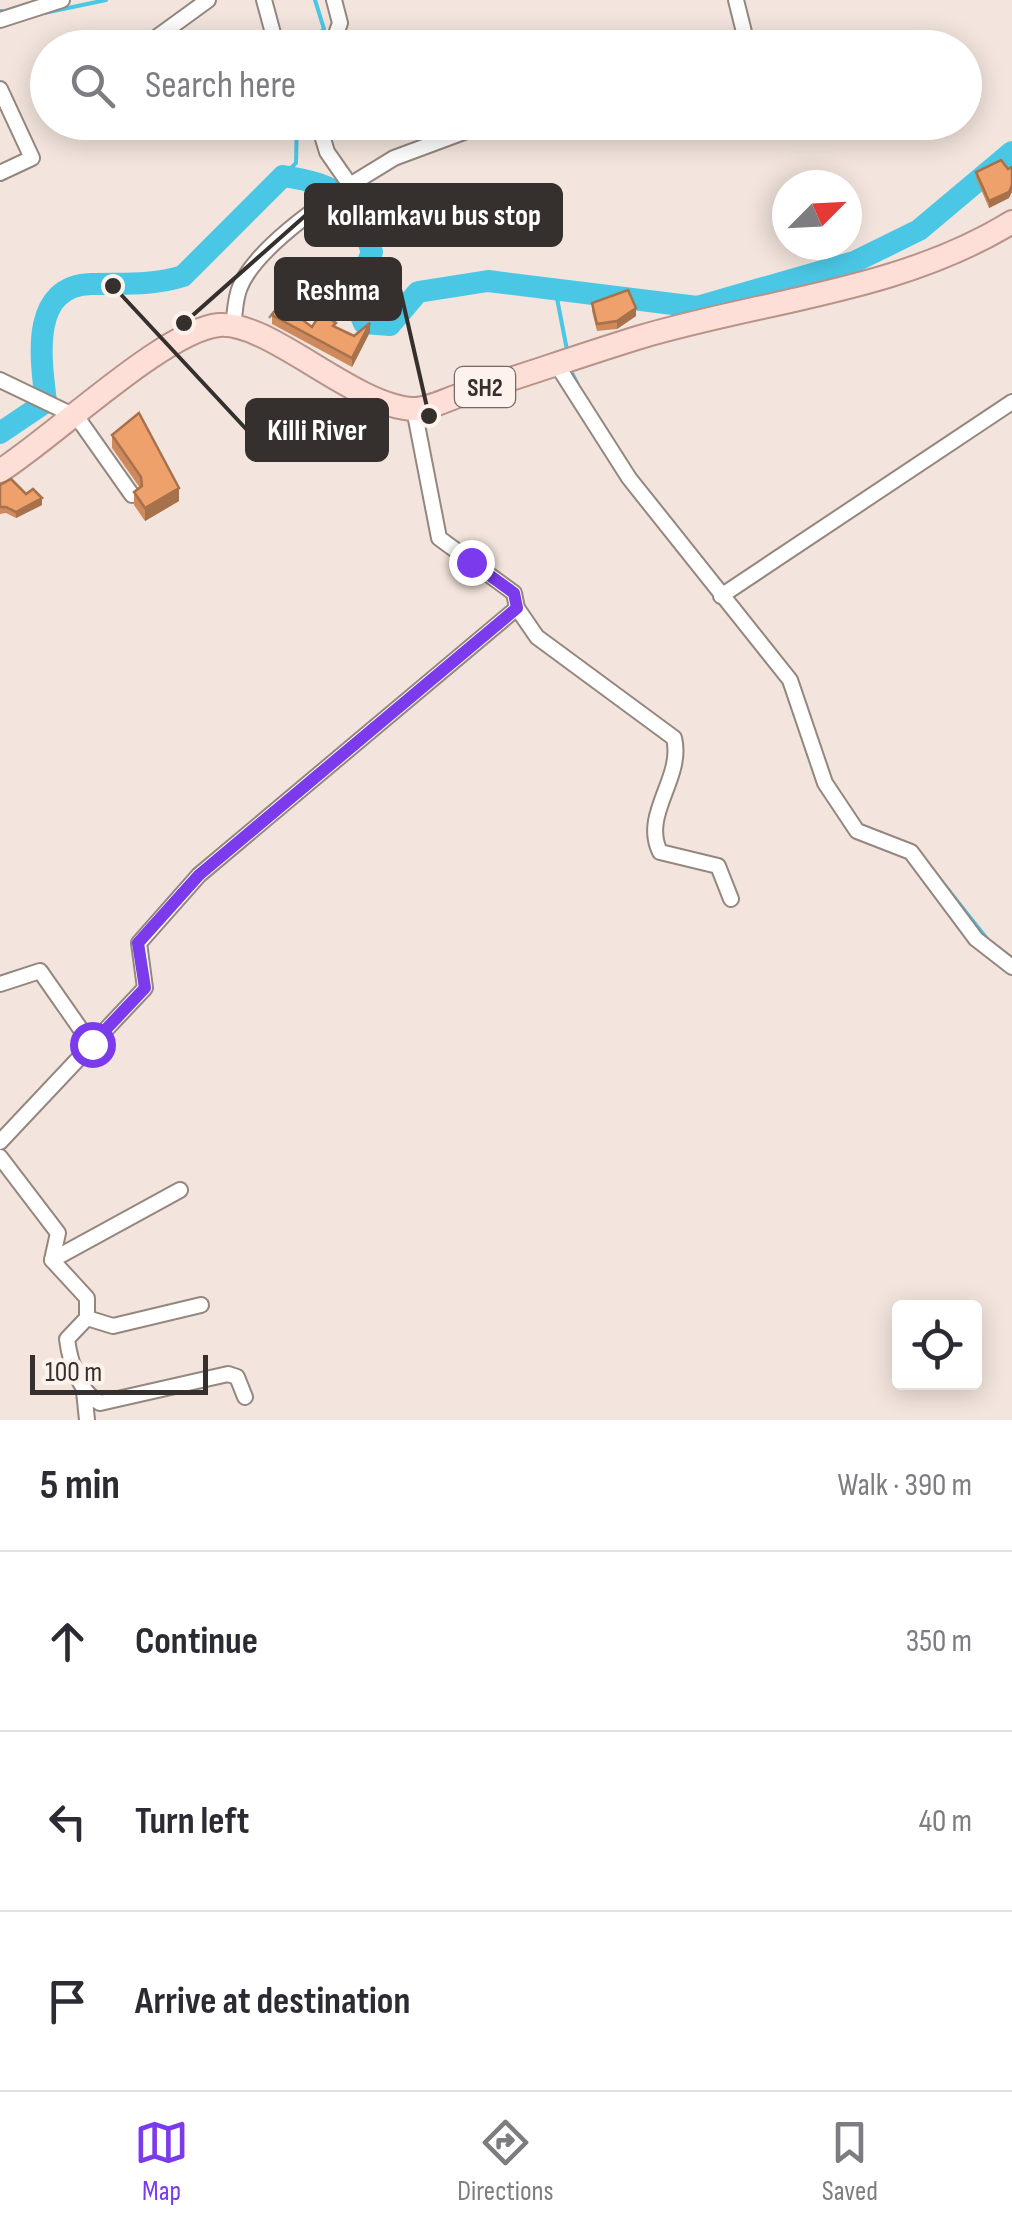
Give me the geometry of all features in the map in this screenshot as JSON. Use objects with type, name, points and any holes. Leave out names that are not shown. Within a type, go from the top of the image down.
[{"type":"main road","name":"SH2","points":[[233,326],[320,372],[414,409],[683,324],[802,302],[860,284],[952,254],[1012,222]]},
{"type":"main road","points":[[0,471],[184,336],[218,325],[233,326]]},
{"type":"street","points":[[0,20],[62,0]]},
{"type":"street","points":[[167,30],[208,0]]},
{"type":"street","points":[[264,0],[272,30]]},
{"type":"street","points":[[334,0],[340,22],[337,30]]},
{"type":"street","points":[[736,0],[744,30]]},
{"type":"street","points":[[0,89],[32,158],[0,173]]},
{"type":"street","points":[[323,140],[326,152],[350,185]]},
{"type":"street","points":[[233,326],[238,289],[251,268],[307,216],[394,158],[442,140]]},
{"type":"street","points":[[557,365],[629,478],[790,680],[826,783],[858,831],[911,852],[976,939],[1012,966]]},
{"type":"street","points":[[5,382],[76,416],[132,495]]},
{"type":"street","points":[[721,596],[1012,402]]},
{"type":"street","points":[[414,409],[439,538],[514,593],[517,608],[537,637],[674,738],[678,756],[660,805],[654,838],[660,852],[718,866],[731,898]]},
{"type":"street","points":[[0,1142],[145,988],[138,943],[199,875],[517,608]]},
{"type":"street","points":[[0,984],[40,971],[92,1044]]},
{"type":"street","points":[[0,1157],[58,1233],[52,1260]]},
{"type":"street","points":[[52,1260],[180,1190]]},
{"type":"street","points":[[52,1260],[87,1298],[87,1318],[67,1339],[84,1390],[88,1420]]},
{"type":"street","points":[[87,1318],[112,1326],[201,1305]]},
{"type":"street","points":[[84,1390],[100,1403],[228,1374],[237,1377],[246,1397]]},
{"type":"path","points":[[258,336],[282,302]]},
{"type":"building","points":[[1001,160],[1008,169],[1012,167],[1012,185],[1009,192],[989,201],[976,172]]},
{"type":"building","points":[[294,282],[310,295],[296,315],[312,327],[321,313],[336,323],[333,326],[354,336],[370,323],[352,358],[272,315]]},
{"type":"building","points":[[628,290],[636,308],[617,321],[597,324],[592,303]]},
{"type":"building","points":[[139,413],[179,488],[145,508],[134,492],[142,486],[141,477],[112,435]]},
{"type":"building","points":[[11,479],[26,494],[33,489],[42,498],[16,512],[0,507],[0,485]]},
{"type":"waterway","points":[[44,13],[106,0]]},
{"type":"waterway","points":[[315,0],[323,30]]},
{"type":"waterway","points":[[283,176],[296,163],[297,140]]},
{"type":"waterway","points":[[0,433],[46,402],[43,328],[57,297],[71,288],[91,284],[148,283],[183,276],[283,176],[319,184],[350,206],[372,252],[353,298],[364,323],[390,325],[418,292],[488,281],[697,307],[854,262],[919,230],[1012,152]]},
{"type":"waterway","points":[[555,288],[567,350]]},
{"type":"waterway","points":[[571,371],[578,385]]},
{"type":"waterway","points":[[935,873],[988,940]]},
{"type":"place","name":"Killi River","points":[[113,286]]},
{"type":"place","name":"kollamkavu bus stop","points":[[184,323]]},
{"type":"place","name":"Reshma","points":[[429,416]]},
{"type":"route","points":[[92,1044],[145,988],[138,943],[199,875],[517,608],[514,593],[471,562]]}]
